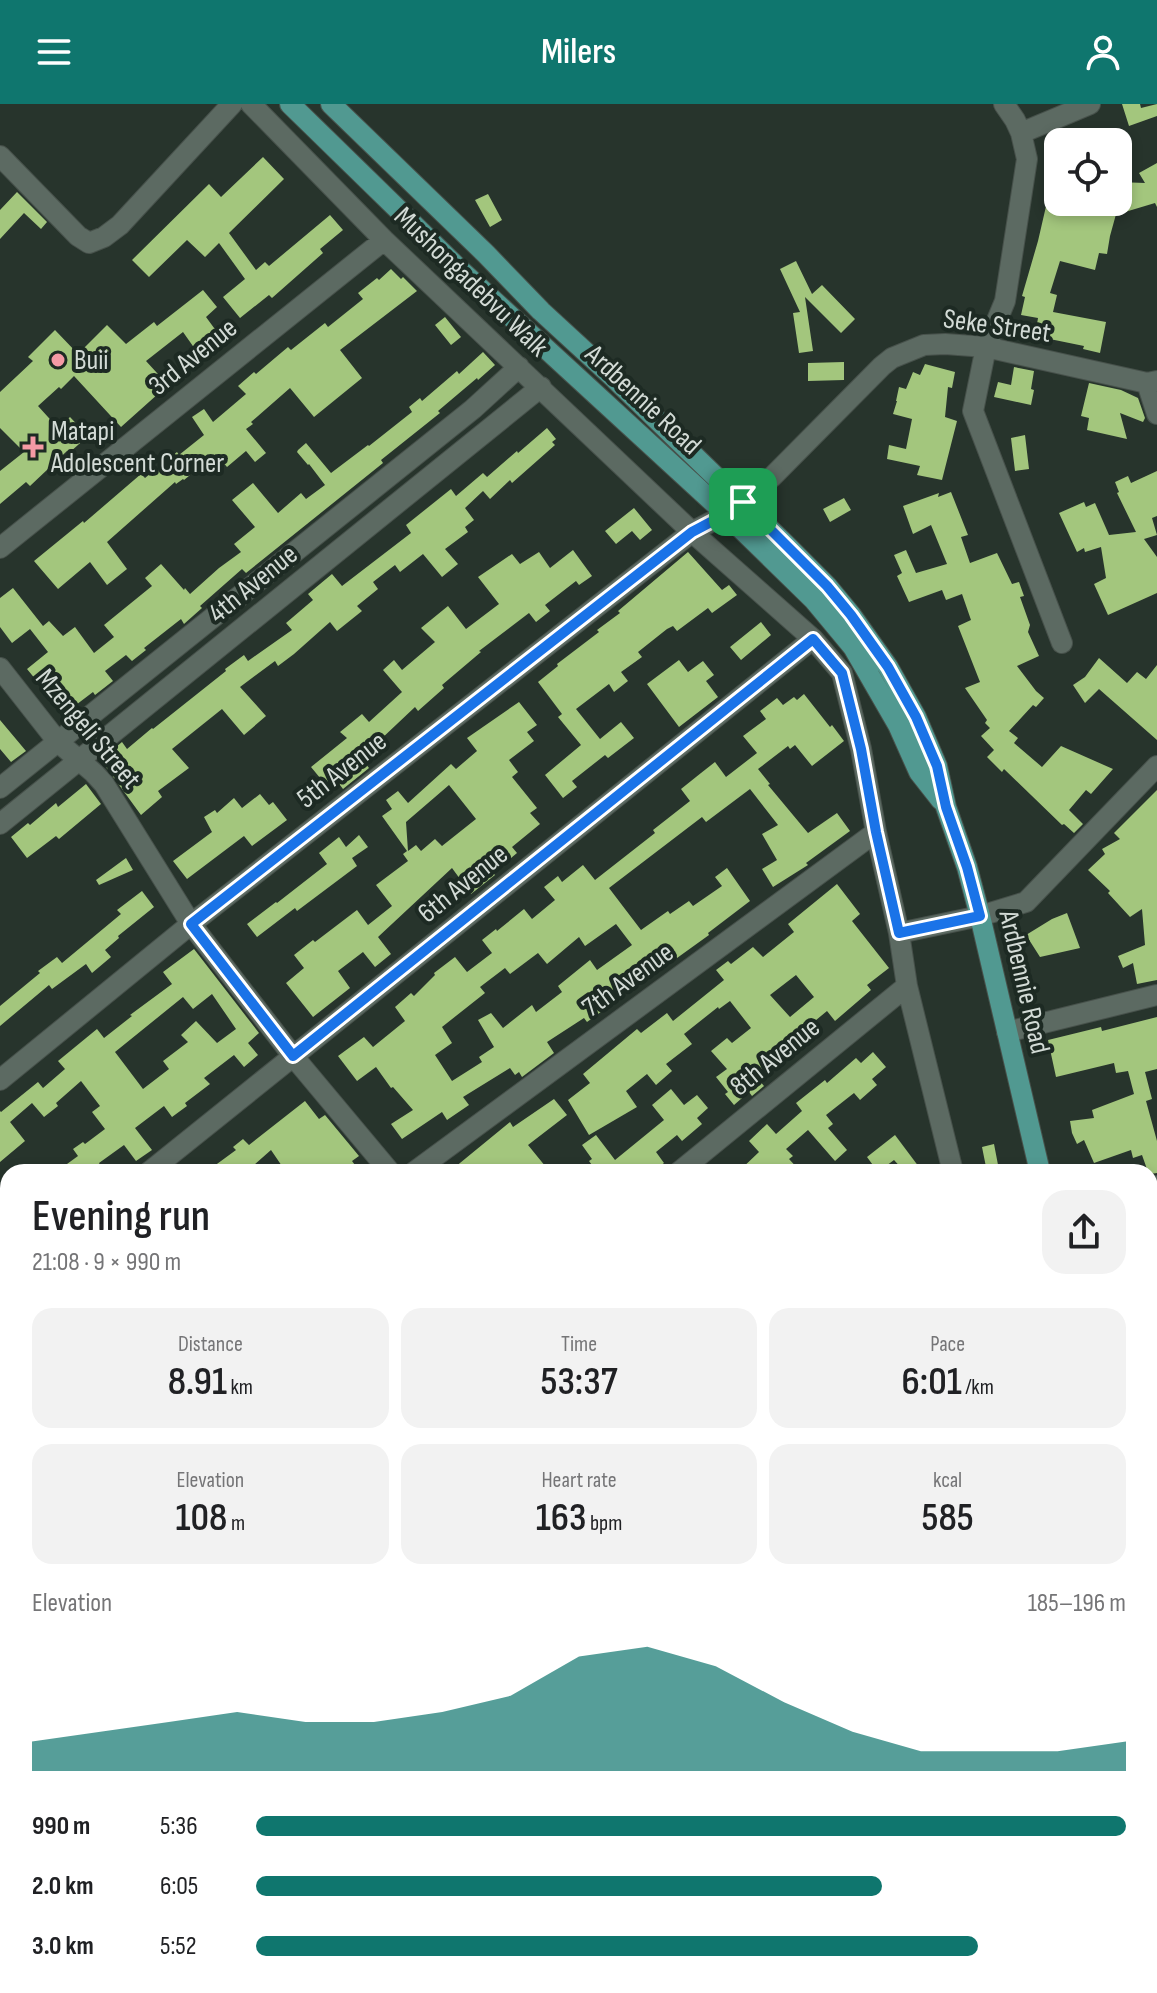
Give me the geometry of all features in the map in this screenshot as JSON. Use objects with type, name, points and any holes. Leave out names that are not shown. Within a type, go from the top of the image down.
[{"type":"main road","name":"Ardbennie Road","points":[[290,104],[456,266],[827,586],[888,667],[916,717],[937,766],[946,807],[980,916],[1038,1164]]},
{"type":"main road","name":"Ardbennie Road","points":[[331,104],[541,311],[615,379],[734,508]]},
{"type":"street","points":[[0,156],[78,236],[89,243],[120,225],[232,104]]},
{"type":"street","name":"Mushongadebvu Walk","points":[[251,104],[384,240],[692,532],[813,639],[842,673],[861,749],[907,986],[952,1164]]},
{"type":"street","points":[[1004,104],[1021,133],[1027,159],[1007,294],[986,347],[973,411],[1062,643]]},
{"type":"street","points":[[1021,133],[1090,104]]},
{"type":"street","name":"3rd Avenue","points":[[0,548],[384,240]]},
{"type":"street","name":"Seke Street","points":[[734,508],[772,477],[882,366],[892,358],[924,345],[986,347],[1152,382]]},
{"type":"street","name":"4th Avenue","points":[[0,788],[473,409],[519,367]]},
{"type":"street","points":[[1152,382],[1157,414]]},
{"type":"street","name":"4th Avenue","points":[[0,824],[541,387]]},
{"type":"street","points":[[473,409],[490,429]]},
{"type":"street","name":"5th Avenue","points":[[0,1080],[191,924],[692,532],[734,508]]},
{"type":"street","name":"6th Avenue","points":[[159,1164],[813,639]]},
{"type":"street","name":"Mzengeli Street","points":[[0,668],[58,742],[94,773],[109,792],[191,924],[293,1056],[383,1164]]},
{"type":"street","points":[[899,933],[980,916],[1026,902],[1157,766]]},
{"type":"street","name":"7th Avenue","points":[[425,1164],[876,832]]},
{"type":"street","name":"8th Avenue","points":[[689,1164],[907,986]]},
{"type":"street","points":[[1007,1032],[1157,995]]},
{"type":"building","points":[[1122,104],[1140,104],[1141,108],[1157,104],[1157,116],[1129,126]]},
{"type":"building","points":[[263,157],[284,179],[229,233],[256,270],[265,262],[269,266],[330,215],[343,230],[320,249],[323,253],[272,298],[269,295],[240,318],[223,297],[245,279],[219,243],[205,257],[187,240],[149,277],[132,260],[209,184],[221,197]]},
{"type":"building","points":[[1157,163],[1157,207],[1155,203],[1132,210],[1132,183],[1145,183],[1139,173]]},
{"type":"building","points":[[17,192],[47,222],[41,229],[24,213],[0,239],[0,210]]},
{"type":"building","points":[[488,194],[502,220],[490,227],[475,200]]},
{"type":"building","points":[[1044,215],[1116,216],[1107,254],[1099,253],[1095,270],[1060,261],[1050,293],[1057,295],[1053,312],[1106,322],[1100,353],[1083,349],[1084,346],[1035,336],[1038,318],[1021,315],[1025,297],[1022,296]]},
{"type":"building","points":[[796,261],[812,294],[822,285],[855,319],[841,333],[805,297],[813,351],[799,353],[793,313],[800,312],[780,269]]},
{"type":"building","points":[[391,269],[417,291],[340,350],[362,378],[314,417],[290,388],[246,429],[266,453],[255,462],[246,451],[227,467],[216,454],[184,480],[175,482],[107,542],[127,569],[107,585],[90,562],[58,589],[34,561],[141,474],[145,478],[204,435],[192,417],[204,409],[213,422],[246,394],[238,386],[254,372],[256,374],[288,347],[291,350],[325,323],[328,327],[363,299],[358,293]]},
{"type":"building","points":[[203,290],[217,307],[206,317],[217,332],[195,349],[183,332],[146,361],[168,385],[121,427],[74,376],[38,406],[58,428],[70,417],[88,436],[30,486],[26,482],[0,504],[0,471],[24,452],[0,428],[0,392],[33,361],[28,357],[55,330],[78,354],[107,325],[126,344],[154,322],[157,326]]},
{"type":"building","points":[[445,317],[461,337],[451,345],[435,325]]},
{"type":"building","points":[[483,352],[495,365],[381,460],[383,463],[246,573],[242,569],[184,624],[181,619],[132,661],[126,655],[105,671],[113,681],[64,714],[27,669],[48,652],[30,629],[12,643],[0,627],[0,598],[13,588],[43,626],[49,621],[63,636],[75,627],[94,653],[114,637],[104,625],[152,586],[145,578],[161,564],[190,594],[241,552],[234,544],[255,527],[232,500],[253,483],[278,513],[301,493],[306,499],[325,485],[297,452],[306,443],[331,473],[412,412],[409,407],[420,398],[422,401],[457,371],[459,374]]},
{"type":"building","points":[[844,362],[844,380],[808,381],[808,363]]},
{"type":"building","points":[[925,364],[955,372],[952,388],[948,387],[945,417],[957,421],[942,480],[917,475],[920,466],[887,459],[889,445],[906,449],[912,419],[893,414],[899,387],[906,389],[913,372],[920,375]]},
{"type":"building","points":[[1014,367],[1034,371],[1031,405],[994,397],[998,382],[1011,385]]},
{"type":"building","points":[[1089,383],[1121,390],[1138,398],[1145,418],[1143,422],[1120,413],[1127,439],[1087,430],[1089,418],[1081,416]]},
{"type":"building","points":[[547,428],[556,439],[552,442],[555,445],[490,499],[483,491],[465,508],[474,520],[465,527],[468,532],[445,549],[458,564],[442,577],[423,554],[400,572],[395,565],[373,582],[378,589],[357,606],[362,611],[337,631],[330,622],[278,666],[275,661],[240,687],[266,716],[244,735],[222,709],[172,749],[189,768],[158,791],[162,797],[141,815],[106,767],[108,765],[103,758],[122,742],[127,749],[244,655],[248,661],[292,630],[286,623],[313,600],[308,594],[332,574],[342,586],[411,533],[406,525],[451,489],[456,496],[483,473],[487,477]]},
{"type":"building","points":[[1025,435],[1029,469],[1015,471],[1011,438]]},
{"type":"building","points":[[1157,471],[1157,516],[1152,518],[1157,535],[1144,539],[1157,557],[1157,593],[1108,615],[1094,584],[1106,578],[1101,547],[1085,552],[1084,548],[1077,552],[1059,513],[1084,502],[1086,507],[1095,503],[1109,535],[1136,532],[1117,493],[1115,482],[1128,476],[1131,483]]},
{"type":"building","points":[[951,492],[968,535],[961,537],[970,563],[997,553],[1012,584],[1019,582],[1024,596],[1020,597],[1030,625],[1028,632],[1039,656],[1017,666],[1044,698],[1036,707],[1033,705],[1009,731],[1018,738],[1014,743],[1042,767],[1061,746],[1113,769],[1091,794],[1086,790],[1069,810],[1083,824],[1074,833],[987,757],[994,750],[981,736],[990,728],[965,688],[980,682],[958,626],[971,620],[962,594],[946,600],[942,590],[909,602],[897,576],[902,573],[894,555],[906,550],[916,573],[947,564],[931,525],[913,534],[903,506]]},
{"type":"building","points":[[844,498],[851,510],[830,522],[823,509]]},
{"type":"building","points":[[634,508],[652,530],[640,540],[632,531],[616,544],[605,531]]},
{"type":"building","points":[[573,550],[592,576],[579,585],[576,581],[545,605],[550,611],[536,622],[529,613],[479,651],[442,685],[444,688],[418,711],[415,707],[361,758],[369,768],[343,789],[334,777],[325,784],[311,767],[347,738],[340,732],[362,714],[369,722],[402,692],[383,670],[394,660],[402,670],[435,642],[421,628],[448,606],[466,629],[499,604],[478,577],[512,554],[520,564],[539,552],[550,568]]},
{"type":"building","points":[[688,552],[722,590],[729,585],[737,595],[712,613],[708,608],[677,631],[673,626],[667,629],[638,652],[642,657],[621,672],[628,681],[614,692],[609,684],[576,709],[600,739],[621,722],[634,738],[608,758],[605,755],[572,781],[577,787],[563,798],[545,775],[581,745],[558,717],[562,714],[538,682]]},
{"type":"building","points":[[761,622],[771,635],[741,660],[730,647]]},
{"type":"building","points":[[1099,658],[1127,683],[1137,672],[1146,679],[1157,665],[1157,740],[1099,689],[1085,703],[1073,685],[1085,677]]},
{"type":"building","points":[[679,660],[688,672],[703,661],[714,675],[706,681],[718,697],[679,727],[647,684]]},
{"type":"building","points":[[804,694],[844,741],[812,766],[795,745],[790,749],[788,746],[758,769],[808,833],[837,813],[850,831],[806,863],[808,865],[773,887],[762,869],[777,860],[762,834],[778,825],[750,789],[706,822],[702,817],[609,888],[641,930],[668,911],[670,914],[689,901],[693,906],[722,886],[715,877],[727,868],[750,901],[677,958],[674,953],[630,989],[624,982],[599,1001],[605,1009],[587,1022],[584,1018],[547,1042],[554,1053],[522,1077],[519,1072],[515,1075],[510,1068],[463,1097],[469,1105],[447,1120],[442,1112],[402,1139],[391,1124],[413,1110],[376,1067],[357,1081],[338,1056],[364,1037],[373,1047],[405,1021],[395,1007],[411,993],[414,996],[434,973],[455,957],[467,972],[492,953],[482,940],[524,909],[532,919],[555,900],[544,887],[558,876],[562,882],[583,865],[595,880],[690,801],[681,789],[715,762],[726,777],[757,753],[743,736],[766,719],[760,711],[777,698],[783,705],[794,697],[797,700]],"holes":[[[616,924],[632,945],[597,970],[590,960],[558,986],[562,992],[536,1012],[532,1005],[503,1028],[491,1013],[478,1020],[494,1047],[479,1057],[482,1062],[452,1081],[435,1055],[452,1043],[442,1027],[485,993],[480,987],[505,968],[510,974],[538,953],[547,964],[579,937],[585,946]]]},
{"type":"building","points":[[519,702],[537,725],[527,732],[534,741],[509,760],[518,772],[512,777],[537,808],[530,813],[540,824],[512,847],[517,853],[471,894],[452,868],[378,937],[391,954],[375,967],[363,952],[338,971],[350,988],[313,1017],[286,983],[304,968],[294,955],[357,910],[368,925],[392,906],[376,885],[408,861],[403,854],[407,851],[382,816],[392,809],[386,800],[398,791],[408,803],[451,764],[456,769],[477,751],[467,738]],"holes":[[[449,785],[476,819],[442,846],[435,839],[421,851],[416,845],[408,851],[406,822]]]},
{"type":"building","points":[[0,720],[26,751],[11,762],[0,749]]},
{"type":"building","points":[[86,784],[101,804],[59,839],[56,836],[27,858],[11,837],[56,803],[58,807]]},
{"type":"building","points":[[1157,790],[1157,980],[1137,984],[1133,963],[1123,968],[1118,956],[1145,945],[1142,909],[1130,917],[1108,893],[1110,891],[1088,870],[1105,854],[1102,849],[1120,839],[1114,833]]},
{"type":"building","points":[[260,794],[269,805],[273,802],[287,820],[252,846],[244,836],[187,879],[173,861],[212,832],[204,817],[215,810],[217,813],[234,798],[242,808]]},
{"type":"building","points":[[359,835],[368,847],[352,858],[357,866],[257,937],[247,924],[327,864],[319,853],[339,837],[346,847]]},
{"type":"building","points":[[126,858],[133,870],[99,885],[96,880]]},
{"type":"building","points":[[837,884],[860,914],[852,921],[889,968],[867,985],[871,990],[835,1021],[827,1011],[798,1035],[804,1042],[758,1079],[764,1086],[752,1096],[749,1092],[734,1105],[716,1077],[727,1069],[711,1051],[727,1038],[732,1043],[751,1028],[730,1001],[718,1007],[684,1034],[692,1044],[666,1064],[672,1071],[656,1085],[647,1074],[626,1091],[637,1107],[589,1135],[568,1100],[590,1083],[583,1074],[637,1029],[641,1033],[667,1013],[673,1021],[724,980],[716,970],[728,961],[731,964],[753,947],[763,957],[794,932],[788,924]],"holes":[[[796,975],[814,997],[790,1017],[770,995]]]},
{"type":"building","points":[[142,891],[154,907],[105,950],[111,957],[92,973],[86,964],[52,989],[49,985],[0,1026],[0,1006],[57,957],[62,963],[121,914],[117,910]]},
{"type":"building","points":[[1067,913],[1080,948],[1040,957],[1026,935]]},
{"type":"building","points":[[194,949],[259,1033],[248,1043],[258,1055],[244,1067],[234,1055],[204,1078],[210,1084],[185,1103],[187,1106],[172,1117],[164,1106],[135,1128],[152,1150],[136,1161],[124,1145],[100,1164],[67,1164],[78,1156],[73,1149],[105,1129],[92,1112],[100,1106],[81,1081],[44,1117],[32,1103],[10,1122],[25,1141],[0,1162],[0,1111],[38,1082],[43,1088],[65,1069],[58,1061],[97,1029],[104,1038],[172,984],[163,972]],"holes":[[[212,994],[236,1029],[217,1043],[196,1021],[181,1035],[188,1042],[163,1061],[169,1069],[143,1089],[115,1052],[183,997],[193,1009]]]},
{"type":"building","points":[[1157,1017],[1157,1069],[1145,1072],[1152,1099],[1146,1101],[1157,1141],[1157,1164],[1145,1164],[1142,1155],[1133,1158],[1131,1150],[1094,1163],[1084,1140],[1077,1144],[1072,1133],[1070,1121],[1094,1118],[1092,1110],[1134,1094],[1128,1071],[1116,1073],[1114,1063],[1056,1077],[1048,1040],[1101,1027],[1102,1031]]},
{"type":"building","points":[[873,1052],[886,1067],[872,1079],[877,1085],[860,1100],[854,1093],[826,1115],[833,1124],[828,1128],[847,1150],[835,1161],[808,1130],[786,1149],[793,1156],[789,1159],[794,1164],[746,1164],[759,1152],[749,1141],[767,1124],[776,1134],[802,1111],[796,1103],[825,1080],[827,1083],[856,1058],[861,1063]]},
{"type":"building","points":[[671,1089],[684,1105],[697,1095],[708,1108],[697,1118],[702,1124],[682,1141],[677,1135],[656,1152],[663,1164],[591,1164],[589,1161],[592,1159],[582,1145],[596,1135],[615,1160],[664,1120],[652,1105]]},
{"type":"building","points":[[554,1099],[567,1115],[528,1145],[543,1164],[459,1164],[510,1122],[513,1127]]},
{"type":"building","points":[[305,1101],[319,1119],[325,1115],[359,1156],[352,1161],[354,1164],[281,1164],[271,1150],[255,1164],[217,1164],[236,1150],[233,1147],[243,1139],[249,1145]]},
{"type":"building","points":[[895,1135],[917,1164],[898,1164],[894,1160],[889,1164],[872,1164],[867,1157]]},
{"type":"building","points":[[994,1144],[998,1164],[985,1164],[982,1147]]},
{"type":"place","name":"Buii","points":[[58,360]]},
{"type":"place","name":"Matapi Adolescent Corner","points":[[33,447]]},
{"type":"route","points":[[743,502],[827,586],[888,667],[916,717],[937,766],[946,807],[980,916],[899,933],[842,673],[813,639],[293,1056],[191,924],[692,532],[743,502]]}]
